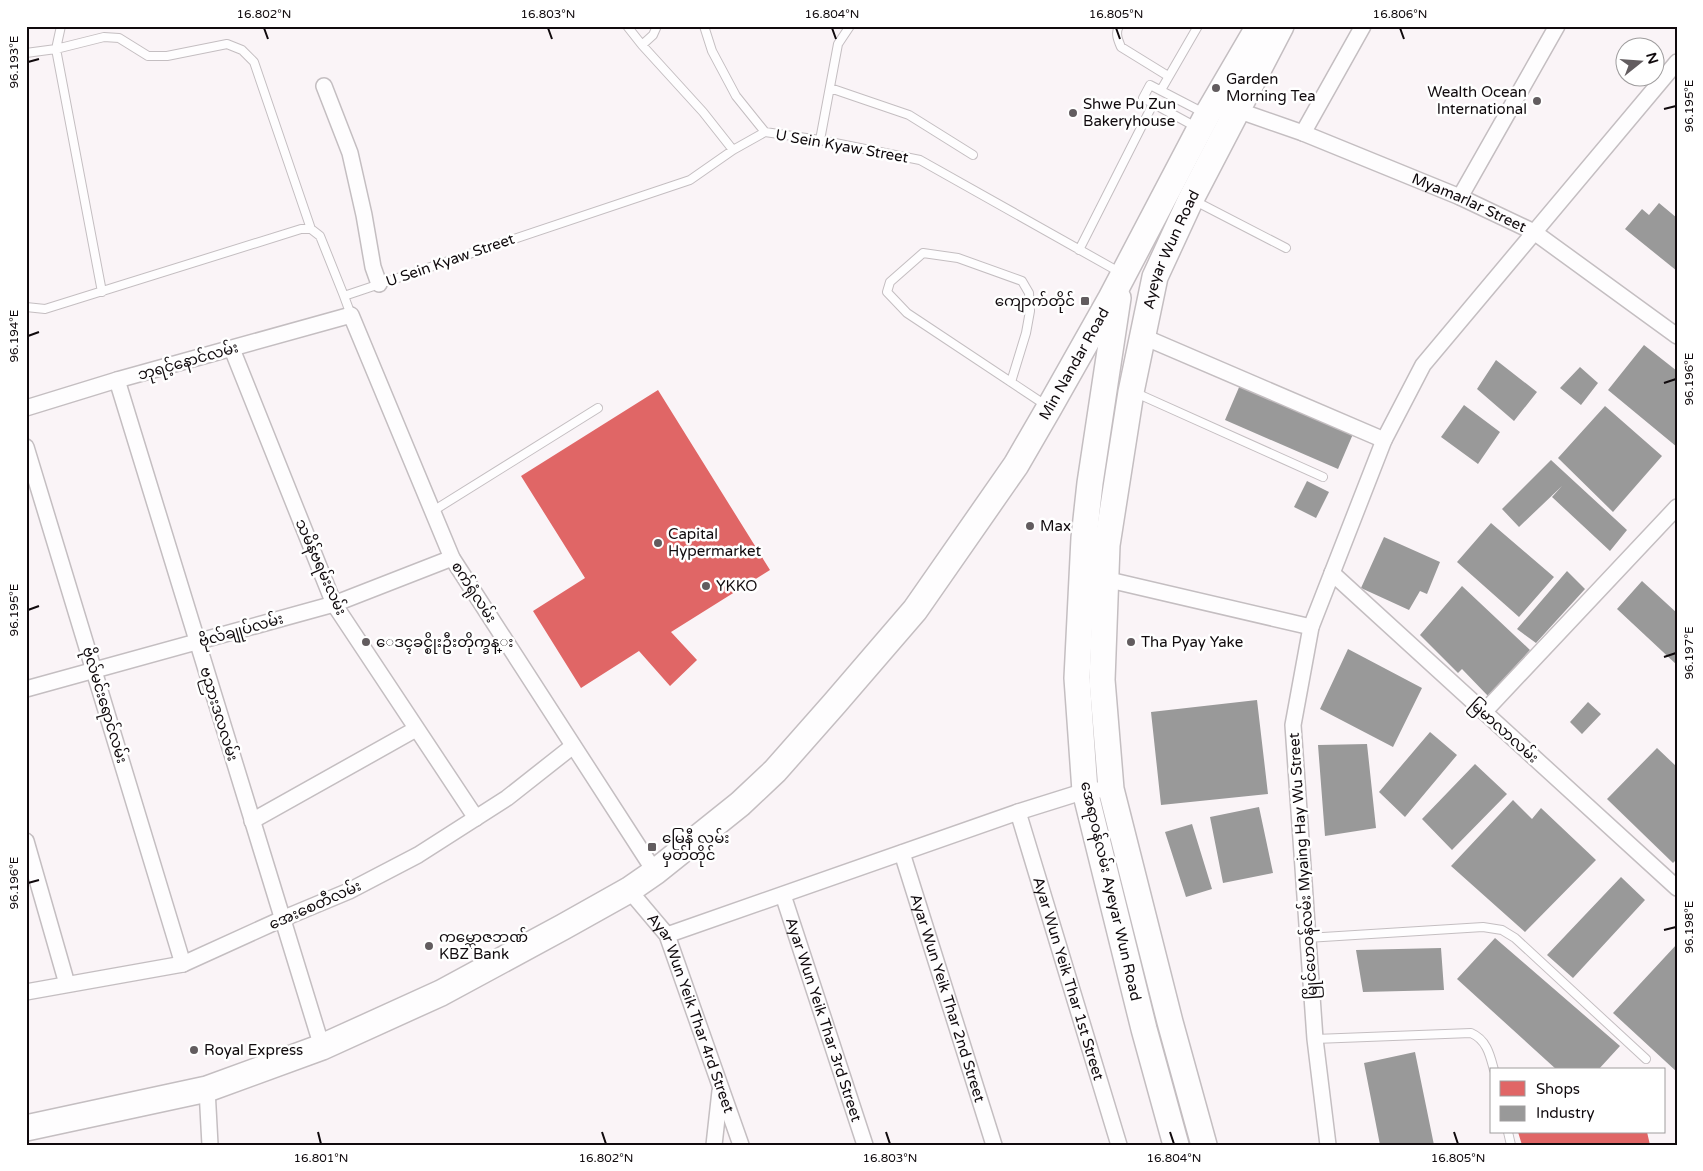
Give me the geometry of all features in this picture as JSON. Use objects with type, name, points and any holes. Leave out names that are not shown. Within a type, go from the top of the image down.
[{"type":"main road","name":"Ayeyar Wun Road","points":[[1090,483],[1107,380],[1113,323],[1125,268],[1263,27]]},
{"type":"main road","name":"Ayeyar Wun Road","points":[[1115,491],[1155,277],[1191,199],[1215,113]]},
{"type":"main road","points":[[1125,268],[1155,277]]},
{"type":"main road","name":"Min Nandar Road","points":[[26,1128],[207,1089],[322,1047],[441,993],[563,928],[629,890],[655,872],[740,804],[775,771],[915,610],[1016,465],[1050,408],[1125,268]]},
{"type":"main road","name":"အေရာဝန်လမ်း Ayeyar Wun Road","points":[[1090,483],[1083,548],[1077,678],[1085,791],[1144,1029],[1176,1145]]},
{"type":"main road","name":"အေရာဝန်လမ်း Ayeyar Wun Road","points":[[1115,491],[1107,545],[1102,680],[1111,789],[1170,1022],[1204,1145]]},
{"type":"street","points":[[1303,133],[1363,26]]},
{"type":"street","points":[[1460,197],[1557,26]]},
{"type":"street","name":"မြိုင်ဟေဝန်လမ်း Myaing Hay Wu Street","points":[[1328,1145],[1315,1038],[1293,725],[1311,627],[1384,440],[1423,365],[1677,62]]},
{"type":"street","points":[[324,86],[350,153],[373,267],[379,284]]},
{"type":"street","name":"Myamarlar Street","points":[[1215,113],[1303,133],[1460,197],[1534,232],[1677,336]]},
{"type":"street","name":"ဘုရင့်နောင်လမ်း","points":[[26,408],[117,380],[351,315]]},
{"type":"street","name":"စက်ရုံလမ်း","points":[[351,315],[452,558],[655,872]]},
{"type":"street","points":[[1144,337],[1384,440]]},
{"type":"street","name":"သမိန်ဗရမ်းလမ်း","points":[[232,349],[334,604],[476,818]]},
{"type":"street","name":"ဗညားဒလလမ်း","points":[[117,380],[322,1047]]},
{"type":"street","name":"ဗိုလ်မင်းရောင်လမ်း","points":[[26,447],[183,964]]},
{"type":"street","points":[[1484,712],[1677,507]]},
{"type":"street","name":"ဗိုလ်ချုပ်လမ်း","points":[[26,689],[334,604],[452,558]]},
{"type":"street","name":"မြမာလာလမ်း","points":[[1332,573],[1677,888]]},
{"type":"street","points":[[1105,579],[1311,627]]},
{"type":"street","points":[[252,821],[416,729]]},
{"type":"street","name":"အေးစေတီလမ်း","points":[[26,992],[183,964],[349,891],[418,854],[508,798],[573,746]]},
{"type":"street","points":[[667,935],[1018,812],[1085,791],[1111,789]]},
{"type":"street","name":"Ayar Wun Yeik Thar 1st Street","points":[[1018,812],[1118,1145]]},
{"type":"street","points":[[26,841],[67,984]]},
{"type":"street","name":"Ayar Wun Yeik Thar 2nd Street","points":[[902,853],[994,1145]]},
{"type":"street","name":"Ayar Wun Yeik Thar 4rd Street","points":[[629,890],[667,935],[740,1145]]},
{"type":"street","name":"Ayar Wun Yeik Thar 3rd Street","points":[[783,895],[865,1145]]},
{"type":"street","points":[[714,1145],[721,1086]]},
{"type":"street","points":[[207,1089],[210,1145]]},
{"type":"lane","points":[[61,26],[56,50],[102,292]]},
{"type":"lane","points":[[627,26],[703,112],[733,150]]},
{"type":"lane","points":[[642,45],[653,35],[657,26]]},
{"type":"lane","points":[[704,26],[712,51],[736,96],[766,132]]},
{"type":"lane","points":[[820,140],[838,44],[850,26]]},
{"type":"lane","points":[[1119,26],[1117,40],[1121,47],[1168,76]]},
{"type":"lane","points":[[1161,90],[1198,26]]},
{"type":"lane","points":[[26,53],[56,50],[104,37],[119,38],[148,56],[167,56],[227,44],[242,50],[254,62],[312,229],[320,236],[351,315]]},
{"type":"lane","points":[[1150,85],[1215,113],[1153,104],[1144,98],[1150,85]]},
{"type":"lane","points":[[830,88],[909,115],[973,156]]},
{"type":"lane","points":[[1079,250],[1153,104]]},
{"type":"lane","name":"U Sein Kyaw Street","points":[[344,296],[690,180],[733,150],[766,132],[820,140],[920,160],[1079,250],[1125,268]]},
{"type":"lane","points":[[1191,199],[1286,248]]},
{"type":"lane","points":[[26,307],[46,309],[301,229],[312,229]]},
{"type":"lane","points":[[1011,382],[1026,333],[1030,311],[1029,293],[1022,281],[958,258],[923,253],[890,282],[887,292],[908,313],[1011,382],[1050,408]]},
{"type":"lane","points":[[1132,392],[1323,477]]},
{"type":"lane","points":[[433,511],[598,408]]},
{"type":"lane","points":[[1307,938],[1483,927],[1502,930],[1515,938],[1646,1059]]},
{"type":"lane","points":[[1315,1038],[1471,1033],[1487,1047],[1493,1068]]},
{"type":"building: Shops","name":"Capital Hypermarket","points":[[658,390],[770,570],[671,632],[697,660],[670,686],[639,651],[581,688],[533,611],[585,578],[521,476]]},
{"type":"building: Shops","points":[[1519,1134],[1647,1134],[1650,1145],[1522,1145]]},
{"type":"building: Industry","points":[[1659,203],[1677,218],[1677,271],[1625,229],[1642,209],[1649,215]]},
{"type":"building: Industry","points":[[1644,345],[1677,371],[1677,447],[1608,390]]},
{"type":"building: Industry","points":[[1496,360],[1537,392],[1514,421],[1477,389]]},
{"type":"building: Industry","points":[[1580,367],[1598,383],[1581,405],[1560,388]]},
{"type":"building: Industry","points":[[1240,385],[1353,434],[1338,469],[1225,420]]},
{"type":"building: Industry","points":[[1464,405],[1500,432],[1478,464],[1441,437]]},
{"type":"building: Industry","points":[[1605,406],[1662,456],[1613,512],[1558,458]]},
{"type":"building: Industry","points":[[1551,460],[1627,530],[1610,551],[1552,497],[1562,486],[1519,527],[1502,509]]},
{"type":"building: Industry","points":[[1307,481],[1329,492],[1316,518],[1294,507]]},
{"type":"building: Industry","points":[[1491,523],[1554,577],[1519,617],[1457,562]]},
{"type":"building: Industry","points":[[1384,537],[1440,562],[1427,594],[1420,591],[1409,610],[1361,588]]},
{"type":"building: Industry","points":[[1567,571],[1585,589],[1536,643],[1517,629]]},
{"type":"building: Industry","points":[[1642,581],[1677,613],[1677,665],[1617,609]]},
{"type":"building: Industry","points":[[1462,586],[1530,650],[1488,696],[1462,669],[1458,673],[1420,635]]},
{"type":"building: Industry","points":[[1348,649],[1422,688],[1393,747],[1320,709]]},
{"type":"building: Industry","points":[[1257,700],[1268,794],[1161,805],[1151,712]]},
{"type":"building: Industry","points":[[1588,702],[1601,714],[1582,734],[1570,722]]},
{"type":"building: Industry","points":[[1430,732],[1457,755],[1405,817],[1379,792]]},
{"type":"building: Industry","points":[[1367,744],[1376,828],[1325,836],[1318,745]]},
{"type":"building: Industry","points":[[1657,748],[1677,767],[1677,859],[1673,863],[1607,799]]},
{"type":"building: Industry","points":[[1475,764],[1507,794],[1452,850],[1422,819]]},
{"type":"building: Industry","points":[[1513,800],[1532,819],[1541,808],[1596,860],[1525,932],[1451,866]]},
{"type":"building: Industry","points":[[1259,807],[1273,873],[1223,883],[1210,817]]},
{"type":"building: Industry","points":[[1192,824],[1212,889],[1186,897],[1165,832]]},
{"type":"building: Industry","points":[[1621,877],[1645,900],[1573,978],[1547,955]]},
{"type":"building: Industry","points":[[1495,938],[1620,1046],[1600,1068],[1555,1068],[1457,979]]},
{"type":"building: Industry","points":[[1677,944],[1677,1072],[1613,1013]]},
{"type":"building: Industry","points":[[1441,948],[1444,990],[1363,992],[1356,950]]},
{"type":"building: Industry","points":[[1415,1052],[1434,1145],[1380,1145],[1364,1063]]},
{"type":"place","name":"Garden Morning Tea","points":[[1216,88]]},
{"type":"place","name":"Wealth Ocean International","points":[[1537,101]]},
{"type":"place","name":"Shwe Pu Zun Bakeryhouse","points":[[1073,113]]},
{"type":"place","name":"ကျောက်တိုင်","points":[[1085,301]]},
{"type":"place","name":"Max","points":[[1030,526]]},
{"type":"place","name":"Capital Hypermarket","points":[[658,543]]},
{"type":"place","name":"YKKO","points":[[706,586]]},
{"type":"place","name":"ေဒၚခင္စိုးဦးတိုက္ခန္း","points":[[366,642]]},
{"type":"place","name":"Tha Pyay Yake","points":[[1131,642]]},
{"type":"place","name":"မြေနီ လမ်း မှတ်တိုင်","points":[[652,847]]},
{"type":"place","name":"ကမ္ဘောဇဘဏ် KBZ Bank","points":[[429,946]]},
{"type":"place","name":"Royal Express","points":[[194,1050]]}]
